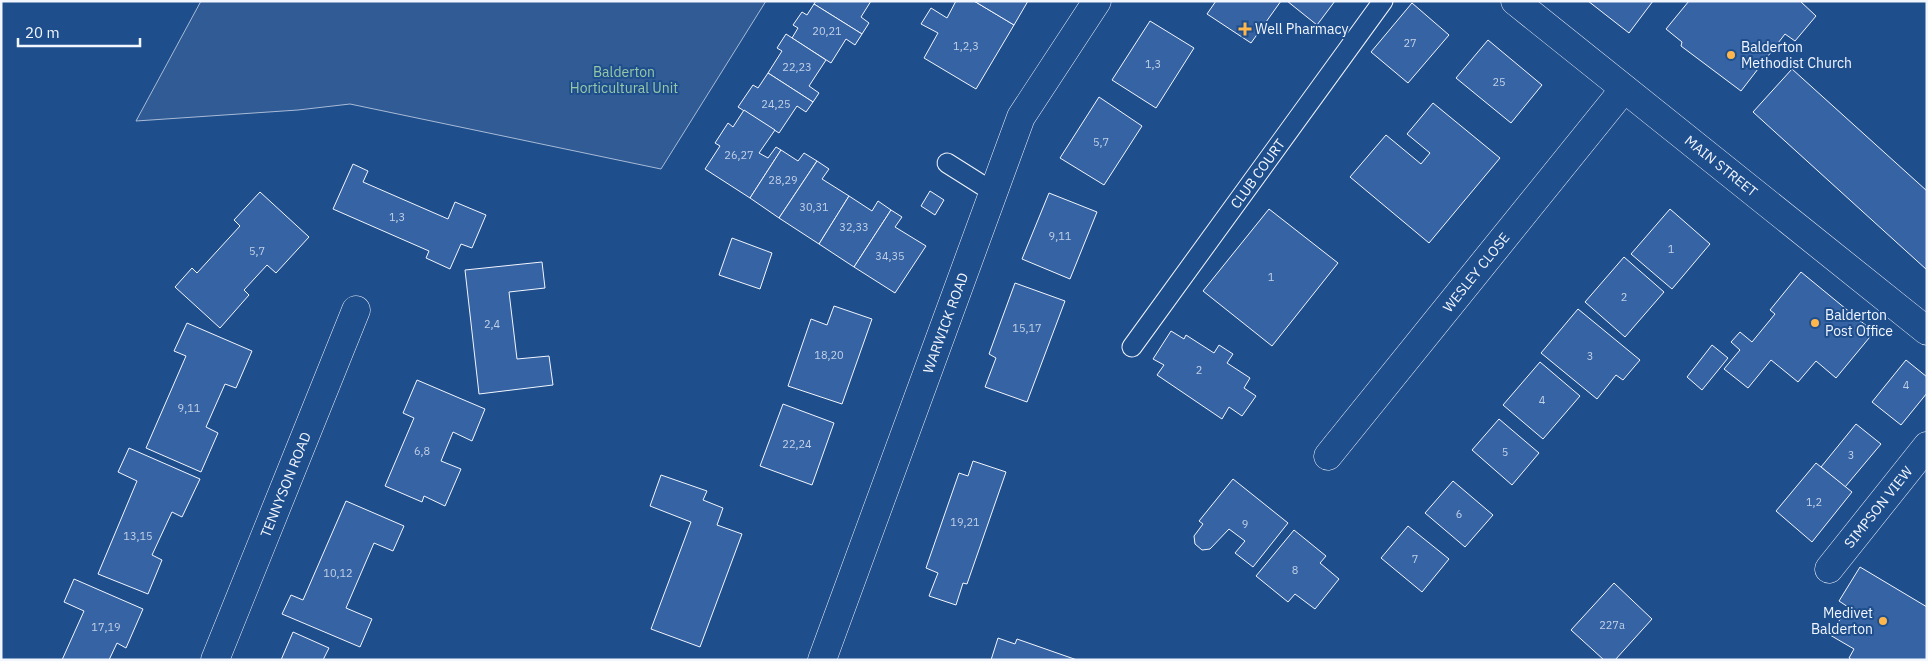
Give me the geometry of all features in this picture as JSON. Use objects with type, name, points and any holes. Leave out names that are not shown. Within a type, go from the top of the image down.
[{"type":"street","name":"WARWICK ROAD","points":[[822,660],[1021,116],[1097,1]]},
{"type":"street","name":"MAIN STREET","points":[[1514,1],[1927,331]]},
{"type":"street","name":"WESLEY CLOSE","points":[[1328,456],[1624,88]]},
{"type":"street","name":"TENNYSON ROAD","points":[[215,660],[356,310]]},
{"type":"street","name":"SIMPSON VIEW","points":[[1829,569],[1927,446]]},
{"type":"lane","name":"CLUB COURT","points":[[1132,347],[1383,1]]},
{"type":"lane","points":[[947,164],[993,192]]},
{"type":"green space","name":"Balderton Horticultural Unit","points":[[201,1],[766,1],[661,169],[350,104],[298,110],[136,121]]},
{"type":"building","points":[[816,1],[871,1],[861,17],[869,23],[862,34],[814,4]]},
{"type":"building","points":[[956,1],[974,1],[1014,25],[976,89],[924,58],[938,33],[921,24],[931,8],[947,18]]},
{"type":"building","points":[[974,1],[1028,1],[1014,25]]},
{"type":"building","name":"Well Pharmacy","points":[[1216,1],[1281,1],[1251,43],[1207,14]]},
{"type":"building","points":[[1287,1],[1335,1],[1317,25]]},
{"type":"building","points":[[1588,1],[1653,1],[1629,33]]},
{"type":"building","name":"Balderton Methodist Church","points":[[1689,1],[1800,1],[1816,16],[1795,41],[1785,34],[1741,91],[1681,46],[1682,42],[1666,29]]},
{"type":"building","points":[[1412,3],[1449,35],[1408,83],[1371,52]]},
{"type":"building","points":[[814,4],[862,34],[855,45],[846,39],[831,63],[792,38],[798,28],[793,25],[802,12],[807,15]]},
{"type":"building","points":[[1150,21],[1194,48],[1156,108],[1112,80]]},
{"type":"building","points":[[786,34],[826,60],[809,86],[819,93],[813,102],[768,73],[782,51],[777,48]]},
{"type":"building","points":[[1488,40],[1542,85],[1511,123],[1456,78]]},
{"type":"building","points":[[1792,69],[1927,191],[1927,270],[1753,112]]},
{"type":"building","points":[[768,73],[813,102],[806,112],[797,106],[779,133],[738,107],[753,85],[758,88]]},
{"type":"building","points":[[1099,97],[1142,126],[1104,185],[1060,158]]},
{"type":"building","points":[[1433,103],[1500,158],[1429,243],[1350,177],[1386,135],[1421,164],[1430,153],[1407,134]]},
{"type":"building","points":[[744,110],[775,130],[759,153],[768,158],[776,147],[781,150],[750,198],[705,169],[720,146],[715,143],[728,123],[733,127]]},
{"type":"building","points":[[781,150],[798,161],[804,153],[817,161],[779,218],[750,198]]},
{"type":"building","points":[[817,161],[829,169],[822,179],[849,196],[819,244],[779,218]]},
{"type":"building","points":[[353,164],[368,171],[363,182],[448,219],[455,202],[486,215],[472,248],[461,244],[450,269],[426,258],[429,251],[333,209]]},
{"type":"building","points":[[930,191],[944,200],[935,215],[921,206]]},
{"type":"building","points":[[260,192],[309,237],[276,273],[267,265],[244,290],[249,295],[220,328],[175,287],[192,268],[197,273],[240,226],[234,220]]},
{"type":"building","points":[[1049,193],[1097,212],[1070,279],[1022,259]]},
{"type":"building","points":[[849,196],[872,211],[878,201],[891,210],[854,267],[819,244]]},
{"type":"building","points":[[1269,209],[1338,263],[1272,346],[1203,291]]},
{"type":"building","points":[[1670,209],[1710,244],[1672,289],[1631,254]]},
{"type":"building","points":[[891,210],[902,217],[895,227],[926,246],[895,293],[854,267]]},
{"type":"building","points":[[732,238],[772,253],[760,289],[719,275]]},
{"type":"building","points":[[1624,257],[1664,292],[1625,337],[1585,302]]},
{"type":"building","points":[[542,262],[545,288],[509,292],[517,359],[549,356],[553,385],[479,394],[465,270]]},
{"type":"building","name":"Balderton Post Office","points":[[1801,272],[1874,332],[1836,378],[1816,361],[1798,382],[1771,360],[1748,388],[1724,369],[1740,350],[1731,342],[1740,332],[1752,342],[1775,314],[1770,310]]},
{"type":"building","points":[[1015,283],[1065,301],[1027,402],[985,387],[996,358],[989,354]]},
{"type":"building","points":[[834,306],[872,319],[842,404],[788,386],[811,319],[827,325]]},
{"type":"building","points":[[1578,309],[1640,360],[1623,380],[1616,375],[1597,399],[1541,353]]},
{"type":"building","points":[[187,323],[252,351],[236,388],[225,384],[206,427],[218,433],[201,472],[146,448],[186,356],[174,351]]},
{"type":"building","points":[[1171,331],[1184,339],[1186,335],[1214,353],[1219,345],[1233,354],[1227,363],[1250,378],[1244,388],[1256,396],[1242,416],[1229,407],[1222,419],[1157,375],[1164,365],[1153,359]]},
{"type":"building","points":[[1712,345],[1728,358],[1702,390],[1687,377]]},
{"type":"building","points":[[1906,360],[1927,377],[1927,393],[1901,425],[1872,402]]},
{"type":"building","points":[[1540,362],[1580,396],[1543,439],[1503,405]]},
{"type":"building","points":[[417,380],[485,409],[472,441],[453,432],[441,461],[461,469],[445,506],[424,496],[422,502],[385,486],[414,418],[403,413]]},
{"type":"building","points":[[783,404],[834,423],[812,485],[760,466]]},
{"type":"building","points":[[1499,419],[1539,453],[1512,485],[1472,450]]},
{"type":"building","points":[[1856,424],[1881,444],[1845,487],[1821,467]]},
{"type":"building","points":[[129,448],[200,479],[182,517],[172,512],[152,555],[162,560],[148,594],[98,574],[137,481],[118,472]]},
{"type":"building","points":[[973,461],[1006,472],[967,584],[963,583],[956,605],[929,596],[938,573],[926,568],[959,473],[968,476]]},
{"type":"building","points":[[1816,463],[1852,492],[1812,542],[1776,511]]},
{"type":"building","points":[[661,475],[707,491],[703,500],[723,508],[717,525],[742,534],[700,647],[651,629],[691,522],[650,506]]},
{"type":"building","points":[[1233,479],[1288,523],[1253,567],[1235,553],[1245,541],[1229,529],[1210,549],[1202,550],[1195,544],[1194,536],[1203,524],[1199,521]]},
{"type":"building","points":[[1453,481],[1493,515],[1465,547],[1425,513]]},
{"type":"building","points":[[346,501],[404,526],[393,551],[374,543],[346,608],[372,619],[360,647],[282,614],[291,595],[303,600]]},
{"type":"building","points":[[1408,526],[1449,559],[1422,592],[1381,558]]},
{"type":"building","points":[[1294,530],[1326,556],[1320,563],[1339,579],[1315,609],[1295,594],[1288,602],[1256,576]]},
{"type":"building","name":"Medivet Balderton","points":[[1860,567],[1927,607],[1927,660],[1852,660],[1849,658],[1854,649],[1830,635],[1848,607],[1839,601]]},
{"type":"building","points":[[74,579],[143,609],[126,648],[117,643],[109,660],[62,660],[84,611],[64,602]]},
{"type":"building","points":[[1614,583],[1652,619],[1615,660],[1604,660],[1571,630]]},
{"type":"building","points":[[293,632],[329,648],[323,660],[281,660]]},
{"type":"building","points":[[998,638],[1015,644],[1017,639],[1077,660],[991,660]]},
{"type":"place","name":"Well Pharmacy","points":[[1245,29]]},
{"type":"place","name":"Balderton Methodist Church","points":[[1731,55]]},
{"type":"place","name":"Balderton Post Office","points":[[1815,323]]},
{"type":"place","name":"Medivet Balderton","points":[[1883,621]]}]
